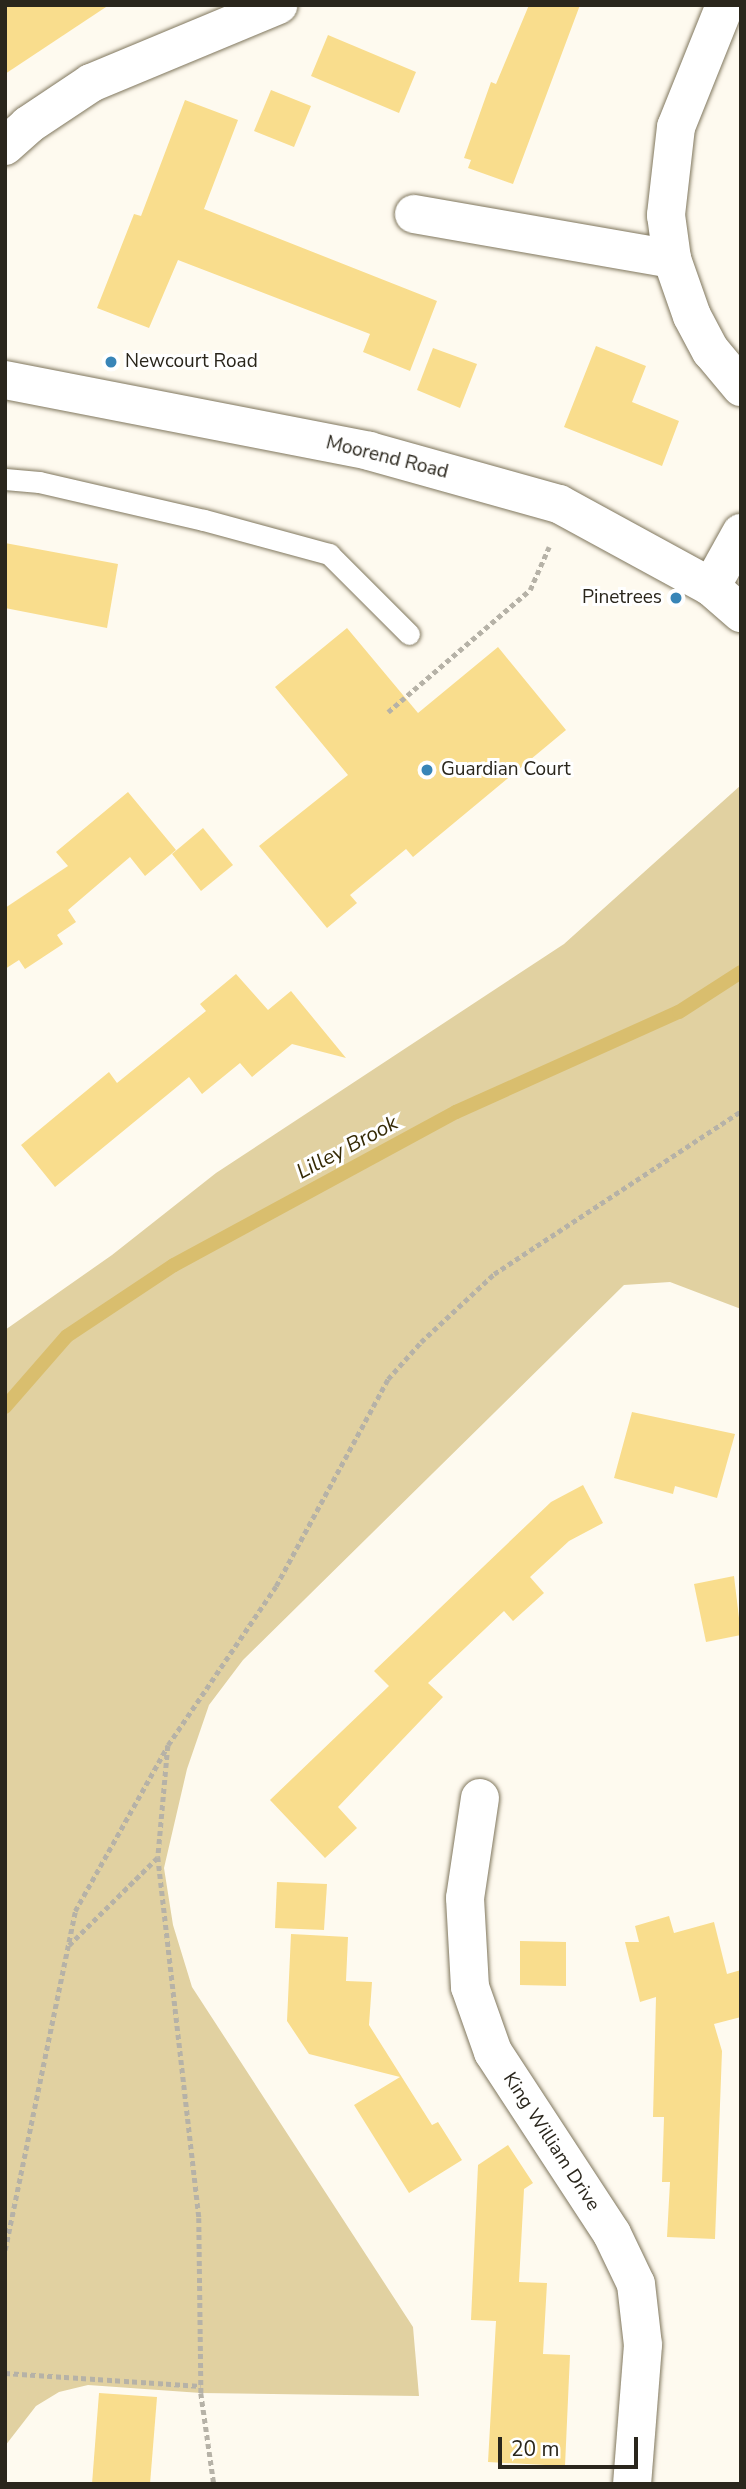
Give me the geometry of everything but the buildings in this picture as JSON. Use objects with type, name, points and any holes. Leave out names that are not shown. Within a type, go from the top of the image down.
[{"type":"street","points":[[5,146],[39,117],[91,83],[278,5]]},
{"type":"street","points":[[725,5],[676,127],[666,215],[672,259],[692,316],[711,351],[741,387]]},
{"type":"street","points":[[414,214],[672,259]]},
{"type":"street","name":"Moorend Road","points":[[5,380],[369,451],[559,504],[711,587],[741,613]]},
{"type":"street","points":[[711,587],[741,533]]},
{"type":"street","name":"King William Drive","points":[[480,1798],[465,1898],[470,1987],[493,2052],[612,2234],[636,2284],[643,2345],[632,2484]]},
{"type":"lane","points":[[5,479],[38,482],[204,520],[329,554],[409,634]]},
{"type":"path","points":[[387,712],[536,584],[553,535]]},
{"type":"path","points":[[5,2250],[75,1911],[168,1745],[276,1586],[388,1379],[421,1342],[536,1243],[741,1111]]},
{"type":"path","points":[[168,1745],[158,1857],[199,2218],[201,2386],[214,2484]]},
{"type":"path","points":[[68,1945],[158,1857]]},
{"type":"path","points":[[5,2373],[201,2386]]},
{"type":"shaded area","points":[[741,785],[741,1309],[670,1282],[624,1285],[243,1660],[209,1705],[187,1769],[164,1868],[173,1925],[192,1987],[413,2327],[419,2396],[201,2393],[88,2385],[59,2392],[36,2406],[5,2446],[5,1330],[112,1255],[216,1173],[564,944]]},
{"type":"waterway","name":"Lilley Brook","points":[[5,1407],[67,1336],[174,1265],[456,1112],[679,1012],[741,972]]},
{"type":"place","name":"Newcourt Road","points":[[111,362]]},
{"type":"place","name":"Pinetrees","points":[[676,598]]},
{"type":"place","name":"Guardian Court","points":[[427,770]]}]
